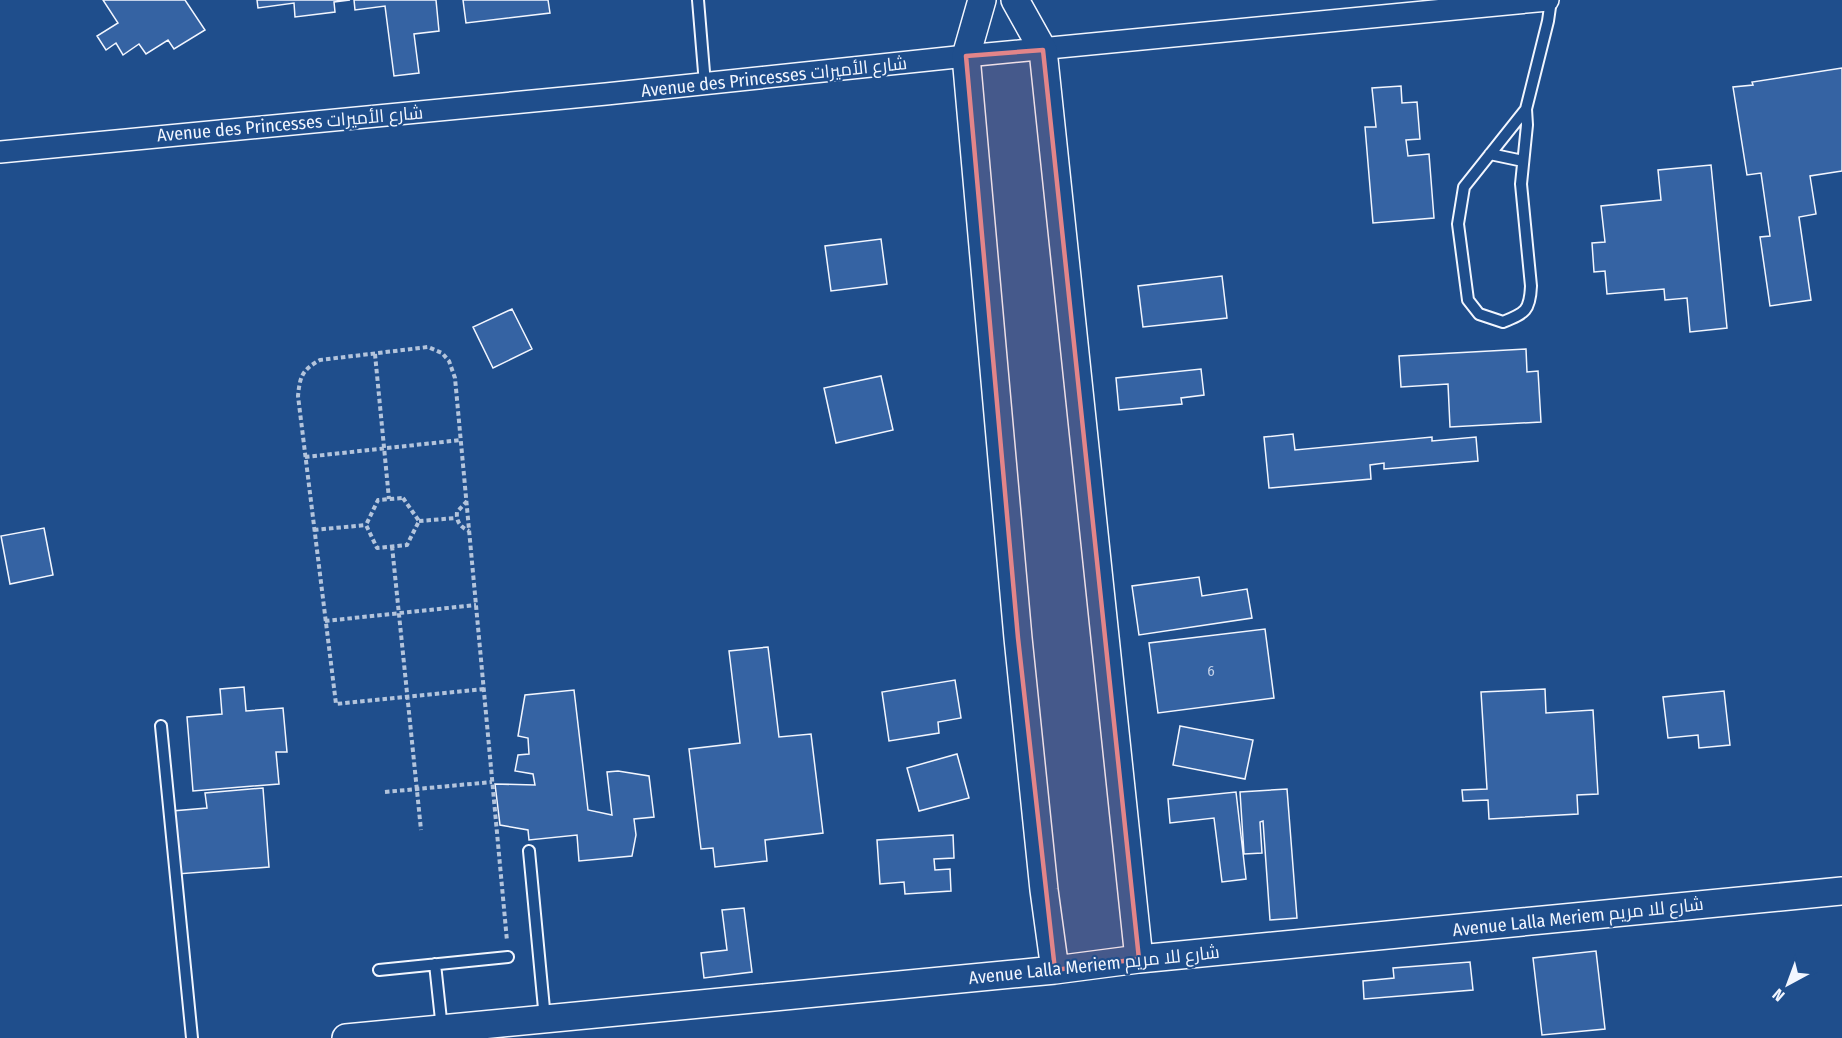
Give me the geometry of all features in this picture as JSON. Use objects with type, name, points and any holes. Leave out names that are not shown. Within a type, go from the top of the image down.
[{"type":"street","points":[[982,0],[966,56],[1018,638],[1044,890],[1055,970]]},
{"type":"street","points":[[1015,0],[1043,50],[1139,959]]},
{"type":"street","name":"Avenue des Princesses شارع الأميرات","points":[[0,152],[1549,0]]},
{"type":"street","name":"Avenue Lalla Meriem شارع للا مريم","points":[[346,1038],[1842,891]]},
{"type":"lane","points":[[698,0],[705,84]]},
{"type":"lane","points":[[1526,110],[1464,187],[1458,224],[1468,300],[1479,315],[1503,322],[1522,314],[1530,302],[1531,286],[1521,184],[1527,125],[1526,110],[1548,21],[1549,0]]},
{"type":"lane","points":[[1490,154],[1523,161]]},
{"type":"lane","points":[[161,726],[192,1038]]},
{"type":"lane","points":[[530,851],[544,1019]]},
{"type":"lane","points":[[379,970],[508,957]]},
{"type":"lane","points":[[435,964],[442,1029]]},
{"type":"path","points":[[484,689],[336,705],[298,396],[300,379],[308,367],[320,360],[428,347],[442,353],[449,361],[455,378],[484,689],[508,957]]},
{"type":"path","points":[[375,354],[389,499]]},
{"type":"path","points":[[305,457],[461,440]]},
{"type":"path","points":[[366,525],[378,500],[389,499],[403,498],[419,521]]},
{"type":"path","points":[[466,501],[457,512],[456,518],[463,529],[469,532]]},
{"type":"path","points":[[419,521],[456,518]]},
{"type":"path","points":[[366,525],[377,548],[407,545],[419,521]]},
{"type":"path","points":[[314,530],[366,525]]},
{"type":"path","points":[[392,546],[421,830]]},
{"type":"path","points":[[325,621],[476,605]]},
{"type":"path","points":[[385,792],[492,782]]},
{"type":"highlighted area","points":[[1043,50],[1139,959],[1055,970],[1018,638],[966,56]]},
{"type":"building","points":[[103,0],[185,0],[205,30],[174,49],[168,40],[146,54],[139,44],[123,55],[116,43],[106,50],[97,36],[118,23]]},
{"type":"building","points":[[257,0],[350,0],[334,2],[335,12],[295,17],[294,3],[258,8]]},
{"type":"building","points":[[354,0],[436,0],[439,31],[414,34],[419,73],[394,76],[385,6],[355,10]]},
{"type":"building","points":[[463,0],[548,0],[550,13],[466,23]]},
{"type":"building","points":[[1842,68],[1842,171],[1810,176],[1816,214],[1799,217],[1811,300],[1770,306],[1760,237],[1770,236],[1761,173],[1747,175],[1733,87]]},
{"type":"building","points":[[1401,86],[1402,103],[1417,102],[1420,139],[1406,140],[1408,156],[1429,154],[1434,218],[1373,223],[1365,127],[1376,127],[1372,88]]},
{"type":"building","points":[[1711,165],[1727,328],[1690,332],[1687,298],[1665,300],[1664,289],[1607,294],[1605,271],[1594,272],[1592,243],[1605,242],[1601,206],[1661,200],[1658,170]]},
{"type":"building","points":[[881,239],[887,284],[831,291],[825,246]]},
{"type":"building","points":[[1222,276],[1227,318],[1143,327],[1138,286]]},
{"type":"building","points":[[512,309],[532,349],[493,368],[473,327]]},
{"type":"building","points":[[1526,349],[1527,372],[1538,371],[1541,422],[1450,427],[1448,384],[1401,387],[1399,356]]},
{"type":"building","points":[[1201,369],[1204,395],[1181,398],[1182,404],[1119,410],[1116,378]]},
{"type":"building","points":[[881,376],[893,430],[836,443],[824,388]]},
{"type":"building","points":[[1293,434],[1295,450],[1432,437],[1432,441],[1476,437],[1478,461],[1384,469],[1384,463],[1370,465],[1371,479],[1269,488],[1264,437]]},
{"type":"building","points":[[44,528],[53,575],[10,584],[1,536]]},
{"type":"building","points":[[1199,577],[1202,596],[1247,589],[1252,618],[1139,635],[1132,586]]},
{"type":"building","points":[[1265,629],[1274,698],[1158,713],[1149,643]]},
{"type":"building","points":[[768,647],[779,737],[811,734],[823,833],[765,840],[767,861],[715,867],[713,848],[701,849],[689,749],[740,743],[729,651]]},
{"type":"building","points":[[955,680],[961,718],[938,722],[939,733],[889,741],[882,692]]},
{"type":"building","points":[[244,687],[246,711],[283,708],[287,752],[276,752],[279,784],[193,791],[187,717],[222,714],[220,689]]},
{"type":"building","points":[[1545,689],[1546,713],[1593,710],[1598,794],[1577,795],[1578,814],[1489,819],[1488,800],[1463,801],[1462,790],[1487,789],[1481,692]]},
{"type":"building","points":[[574,690],[588,810],[612,815],[607,772],[618,771],[649,776],[654,817],[634,819],[636,835],[632,856],[579,861],[577,835],[529,840],[528,830],[500,825],[495,784],[535,785],[533,774],[515,771],[518,755],[529,754],[528,738],[518,736],[525,695]]},
{"type":"building","points":[[1724,691],[1730,745],[1699,748],[1698,735],[1668,738],[1663,697]]},
{"type":"building","points":[[1180,726],[1253,740],[1245,779],[1173,765]]},
{"type":"building","points":[[957,754],[969,798],[919,811],[907,768]]},
{"type":"building","points":[[263,788],[269,867],[177,874],[172,811],[207,808],[205,793]]},
{"type":"building","points":[[1287,789],[1297,918],[1270,920],[1263,821],[1260,822],[1262,853],[1244,854],[1240,792]]},
{"type":"building","points":[[1236,792],[1246,879],[1222,882],[1214,818],[1170,823],[1168,799]]},
{"type":"building","points":[[953,835],[954,858],[934,859],[935,870],[950,869],[951,891],[905,894],[904,882],[880,884],[877,840]]},
{"type":"building","points":[[744,908],[752,972],[704,978],[701,953],[727,950],[722,910]]},
{"type":"building","points":[[1596,951],[1605,1029],[1542,1035],[1533,958]]},
{"type":"building","points":[[1470,962],[1473,990],[1364,999],[1363,981],[1394,978],[1393,968]]}]
